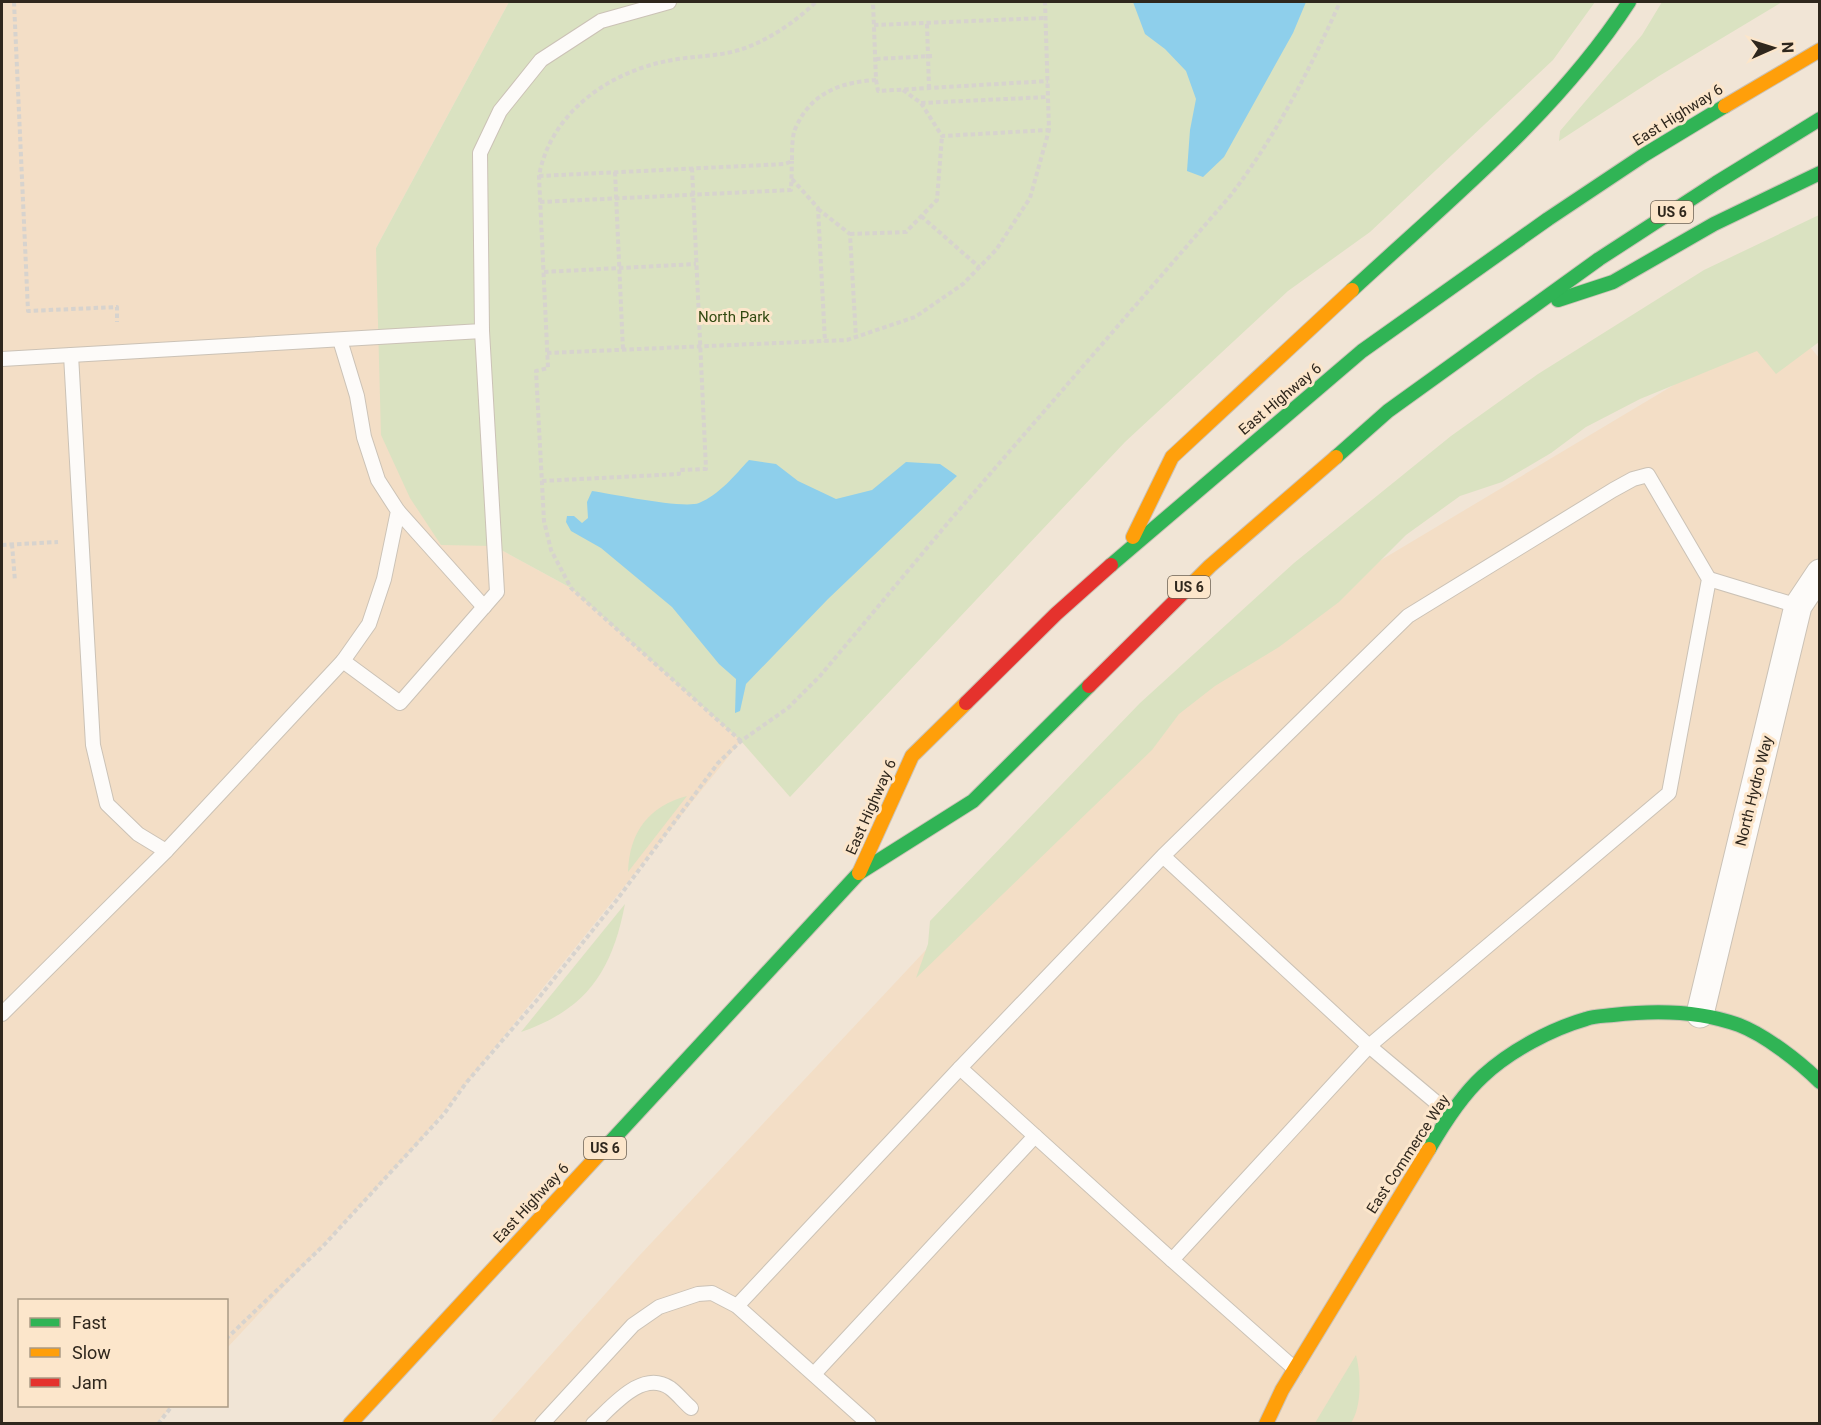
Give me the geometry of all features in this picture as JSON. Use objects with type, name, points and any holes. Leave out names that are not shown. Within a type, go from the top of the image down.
[{"type":"main road","name":"US 6","points":[[1127,550],[1172,456],[1522,132],[1551,103],[1584,64],[1629,2]]},
{"type":"main road","name":"East Highway 6","points":[[859,873],[912,756],[1056,614],[1127,550],[1362,351],[1548,219],[1644,155],[1820,50]]},
{"type":"main road","name":"East Highway 6","points":[[350,1424],[859,873],[973,801],[1210,566],[1388,411],[1599,259],[1820,119]]},
{"type":"main road","points":[[1528,309],[1613,282],[1714,224],[1820,173]]},
{"type":"main road","name":"East Commerce Way","points":[[1266,1424],[1282,1390],[1450,1114],[1483,1076],[1532,1041],[1587,1018],[1646,1011],[1700,1014],[1740,1025],[1776,1046],[1806,1068],[1820,1082]]},
{"type":"street","name":"North Hydro Way","points":[[1700,1014],[1798,606],[1820,573]]},
{"type":"lane","points":[[343,661],[400,703],[497,592],[482,331],[480,153],[500,111],[541,60],[602,21],[669,2]]},
{"type":"lane","points":[[2,359],[482,331]]},
{"type":"lane","points":[[340,340],[357,396],[364,437],[378,480],[398,511],[484,607]]},
{"type":"lane","points":[[71,355],[93,745],[107,804],[138,834],[166,851]]},
{"type":"lane","points":[[737,1306],[1163,856],[1408,616],[1633,479],[1648,476],[1709,579],[1669,793],[1369,1046],[1172,1260]]},
{"type":"lane","points":[[2,1014],[166,851],[343,661],[369,624],[384,579],[398,511]]},
{"type":"lane","points":[[1709,579],[1798,606]]},
{"type":"lane","points":[[1163,856],[1369,1046],[1450,1114]]},
{"type":"lane","points":[[960,1068],[1295,1369]]},
{"type":"lane","points":[[814,1374],[1035,1136]]},
{"type":"lane","points":[[542,1424],[633,1325],[659,1307],[698,1294],[712,1293],[737,1306],[869,1424]]},
{"type":"lane","points":[[594,1424],[636,1385],[654,1383],[670,1388],[691,1408]]},
{"type":"path","points":[[14,2],[28,311],[117,307],[117,322]]},
{"type":"path","points":[[741,741],[571,588],[551,550],[544,521],[536,371],[548,368],[539,176],[543,158],[558,128],[600,86],[631,72],[665,61],[739,50],[774,34],[816,2]]},
{"type":"path","points":[[873,2],[878,91],[1048,81]]},
{"type":"path","points":[[547,353],[825,342],[856,338],[915,317],[963,284],[996,250],[1030,198],[1049,130],[1045,2]]},
{"type":"path","points":[[228,1337],[324,1245],[444,1114],[466,1083],[537,1000],[616,901],[718,763],[741,741],[767,725],[788,708],[820,676],[952,518],[1231,195],[1283,119],[1314,60],[1340,2]]},
{"type":"path","points":[[874,25],[1045,18]]},
{"type":"path","points":[[927,24],[930,56],[929,88]]},
{"type":"path","points":[[876,59],[930,56]]},
{"type":"path","points":[[540,202],[791,190],[794,130],[806,110],[820,96],[833,88],[876,80]]},
{"type":"path","points":[[791,178],[818,208],[850,234],[906,232],[937,200],[942,136],[921,104],[902,90]]},
{"type":"path","points":[[921,104],[1048,97]]},
{"type":"path","points":[[942,136],[1049,130]]},
{"type":"path","points":[[539,176],[785,165],[792,160]]},
{"type":"path","points":[[542,481],[679,474],[679,470],[706,469],[692,168]]},
{"type":"path","points":[[615,172],[623,350]]},
{"type":"path","points":[[818,208],[825,342]]},
{"type":"path","points":[[921,216],[979,267]]},
{"type":"path","points":[[850,234],[856,338]]},
{"type":"path","points":[[543,272],[696,264]]},
{"type":"path","points":[[12,544],[15,581]]},
{"type":"path","points":[[158,1424],[171,1407]]},
{"type":"shaded area","points":[[2,2],[509,2],[376,248],[494,546],[571,588],[741,741],[420,1141],[228,1347],[228,1299],[18,1299],[18,1407],[171,1407],[156,1423],[2,1424]]},
{"type":"shaded area","points":[[1786,318],[1820,359],[1819,1423],[489,1424],[639,1256],[1177,682]]},
{"type":"green space","name":"North Park","points":[[509,2],[1595,2],[1553,60],[1370,232],[1288,291],[1125,442],[790,797],[741,741],[571,588],[494,546],[441,545],[410,498],[381,435],[376,248]]},
{"type":"green space","points":[[1662,2],[1782,2],[1659,76],[1559,141],[1560,131],[1642,35]]},
{"type":"green space","points":[[1819,215],[1819,342],[1776,374],[1757,351],[1640,399],[1586,427],[1551,453],[1502,482],[1460,496],[1406,535],[1339,602],[1279,647],[1215,686],[1179,714],[1152,750],[916,978],[928,944],[930,921],[1140,703],[1294,563],[1451,436],[1538,374],[1704,270]]},
{"type":"green space","points":[[687,796],[628,872],[632,845],[644,823],[662,806]]},
{"type":"green space","points":[[625,904],[613,949],[593,984],[563,1012],[521,1032]]},
{"type":"green space","points":[[1356,1355],[1360,1390],[1355,1416],[1351,1423],[1315,1423]]},
{"type":"water","points":[[1133,2],[1306,2],[1293,33],[1224,157],[1203,177],[1187,171],[1190,130],[1196,99],[1186,71],[1165,49],[1145,34]]},
{"type":"water","points":[[749,460],[776,464],[798,481],[836,499],[872,490],[906,462],[940,464],[957,476],[828,599],[746,684],[740,711],[735,713],[736,679],[719,664],[672,607],[601,548],[571,531],[566,522],[567,516],[574,516],[582,523],[588,518],[587,502],[592,491],[664,503],[699,503],[720,490]]},
{"type":"traffic: fast","points":[[1352,290],[1463,189],[1535,118],[1600,43],[1629,2]]},
{"type":"traffic: fast","points":[[1111,565],[1362,351],[1548,219],[1644,155],[1725,106]]},
{"type":"traffic: fast","points":[[1336,457],[1388,411],[1599,259],[1820,119]]},
{"type":"traffic: fast","points":[[1558,300],[1613,282],[1714,224],[1820,173]]},
{"type":"traffic: fast","points":[[603,1150],[859,873],[973,801],[1089,686]]},
{"type":"traffic: fast","points":[[1429,1149],[1460,1101],[1494,1067],[1545,1035],[1592,1017],[1676,1012],[1724,1020],[1739,1025],[1771,1042],[1820,1082]]},
{"type":"traffic: slow","points":[[1725,106],[1820,50]]},
{"type":"traffic: slow","points":[[1133,537],[1172,457],[1352,290]]},
{"type":"traffic: slow","points":[[1186,590],[1210,566],[1336,457]]},
{"type":"traffic: slow","points":[[859,873],[912,756],[966,703]]},
{"type":"traffic: slow","points":[[1266,1424],[1282,1390],[1429,1149]]},
{"type":"traffic: slow","points":[[350,1424],[603,1150]]},
{"type":"traffic: jam","points":[[966,703],[1056,614],[1111,565]]},
{"type":"traffic: jam","points":[[1089,686],[1186,590]]}]
